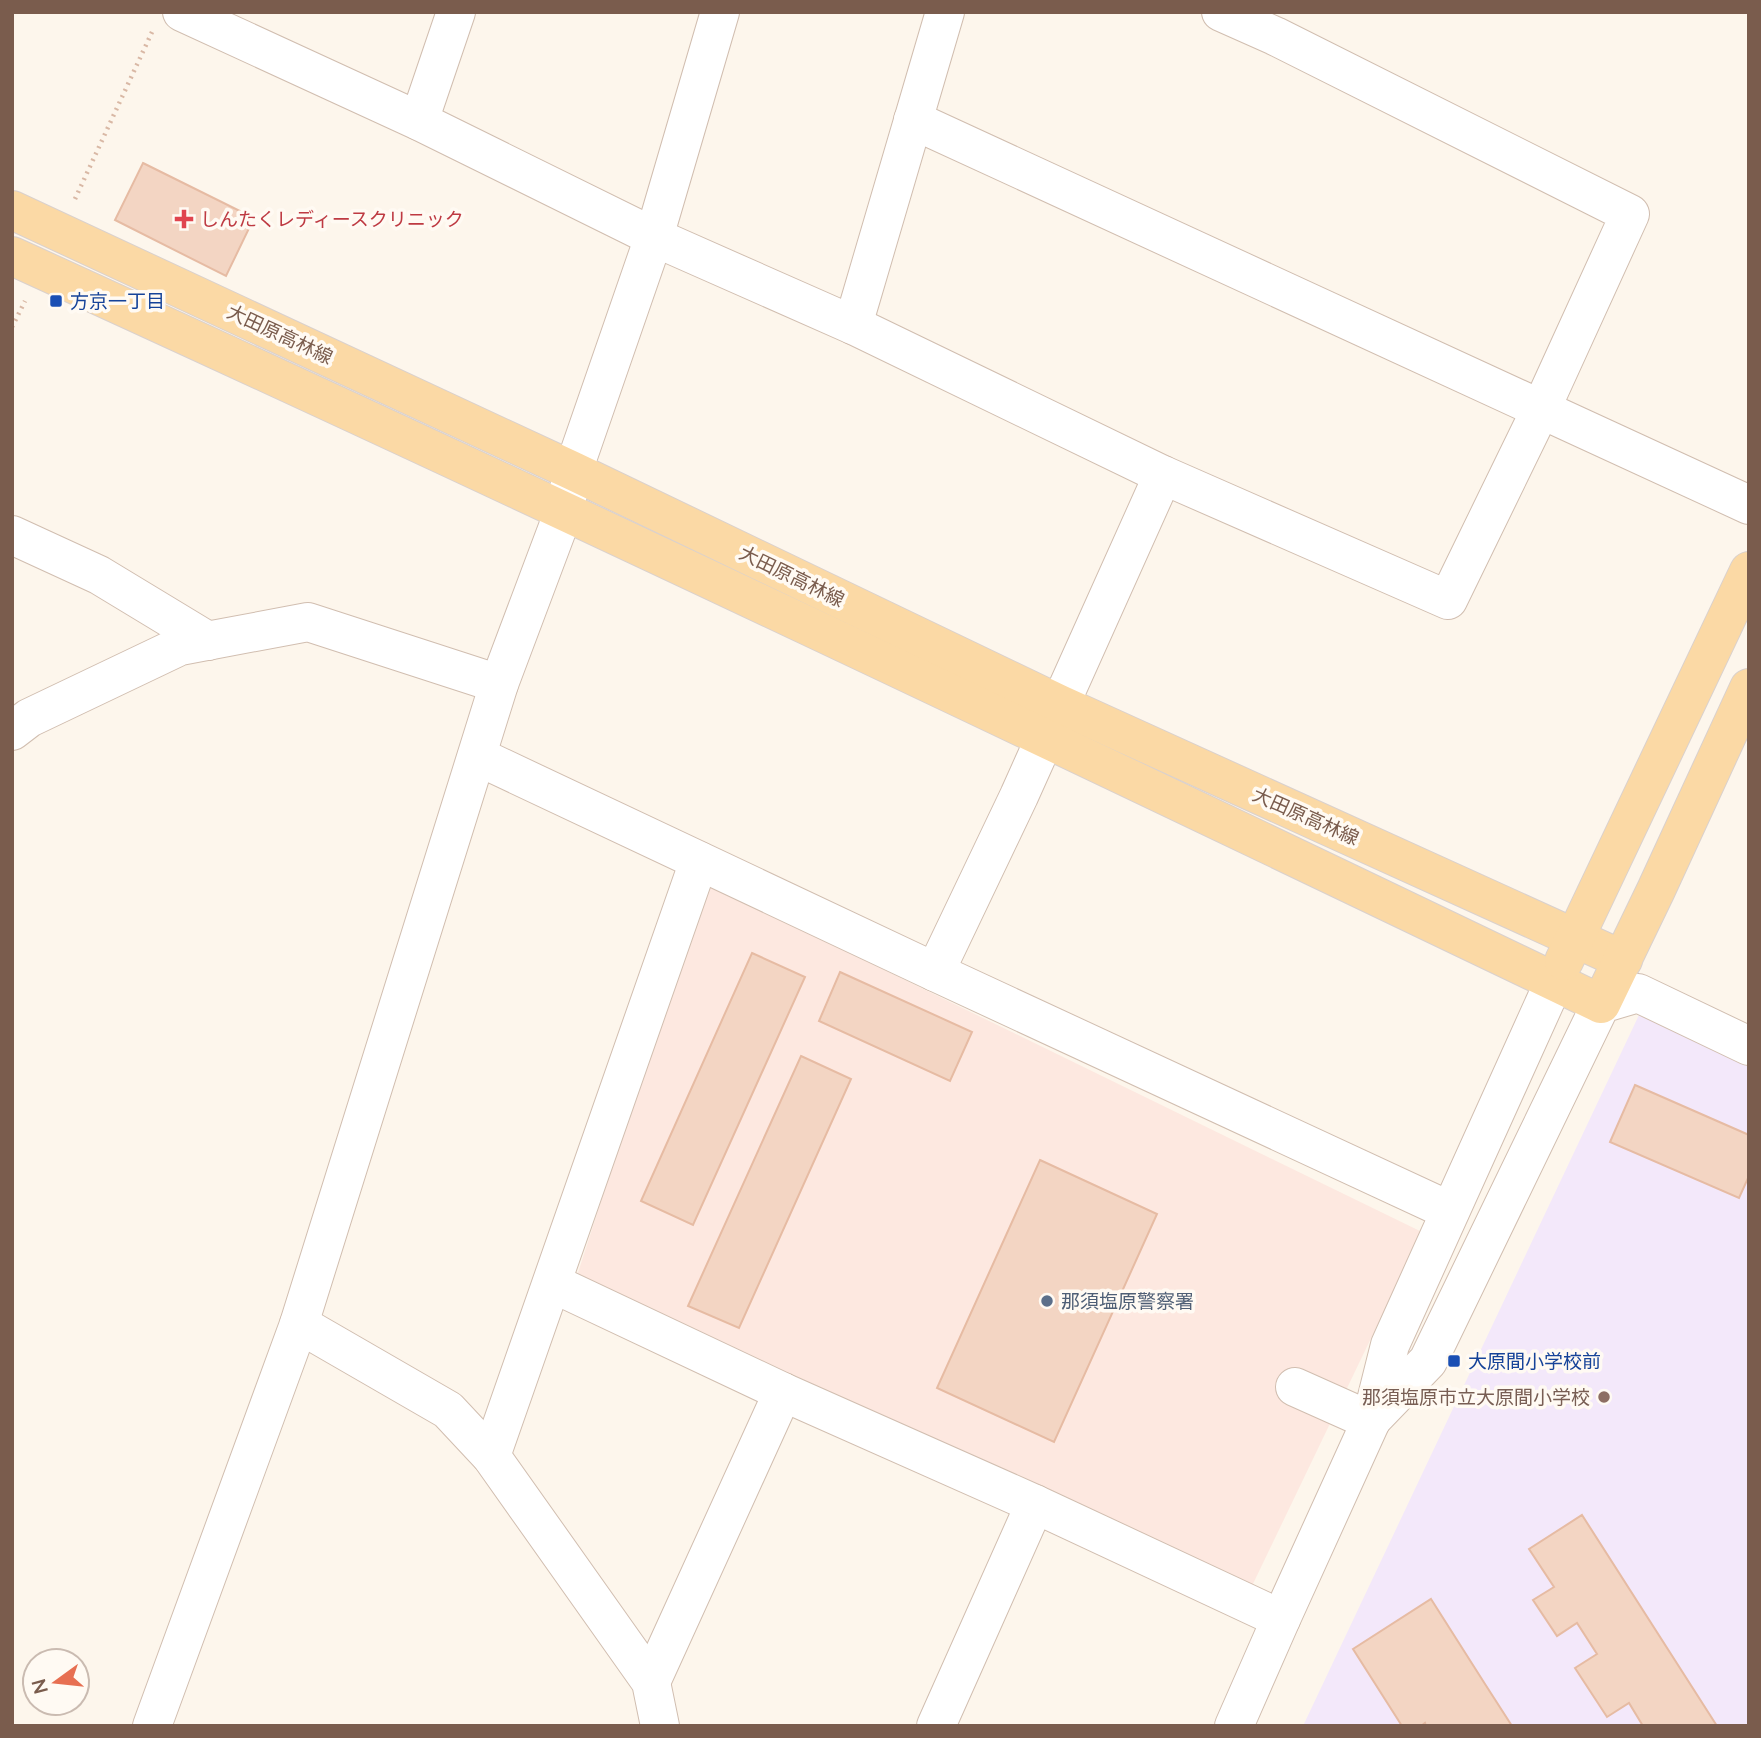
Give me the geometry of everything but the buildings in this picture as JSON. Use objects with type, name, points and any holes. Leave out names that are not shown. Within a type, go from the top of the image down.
[{"type":"main road","name":"大田原高林線","points":[[12,210],[573,471],[1554,982],[1601,1004]]},
{"type":"main road","name":"大田原高林線","points":[[26,263],[564,511],[1052,721],[1623,960]]},
{"type":"main road","points":[[1554,982],[1749,571]]},
{"type":"main road","points":[[1601,1004],[1749,688]]},
{"type":"street","points":[[419,121],[456,12]]},
{"type":"street","points":[[152,1726],[299,1324],[499,684],[564,511],[573,471],[654,237],[720,12]]},
{"type":"street","points":[[853,326],[945,12]]},
{"type":"street","points":[[169,18],[419,121],[654,237],[853,326],[1163,475],[1448,600],[1541,410],[1630,214],[1282,24],[1221,12]]},
{"type":"street","points":[[913,120],[1749,505]]},
{"type":"street","points":[[935,972],[1163,475]]},
{"type":"street","points":[[12,535],[99,575],[208,641]]},
{"type":"street","points":[[12,731],[29,718],[180,646],[309,622],[499,684]]},
{"type":"street","points":[[477,757],[1450,1211]]},
{"type":"street","points":[[491,1456],[699,861]]},
{"type":"street","points":[[1234,1726],[1371,1420],[1390,1345],[1554,982]]},
{"type":"street","points":[[1371,1420],[1428,1361],[1601,1004],[1638,993],[1749,1046]]},
{"type":"street","points":[[552,1283],[783,1392],[1035,1504],[1280,1619]]},
{"type":"street","points":[[299,1324],[448,1410],[491,1456],[651,1682],[660,1726]]},
{"type":"street","points":[[1296,1387],[1371,1420]]},
{"type":"street","points":[[651,1682],[783,1392]]},
{"type":"street","points":[[936,1726],[1035,1504]]},
{"type":"path","points":[[60,232],[169,18]]},
{"type":"path","points":[[12,327],[26,263]]},
{"type":"shaded area","points":[[704,882],[1422,1232],[1251,1588],[575,1282]]},
{"type":"shaded area","name":"那須塩原市立大原間小学校","points":[[1639,1015],[1749,1067],[1749,1726],[1303,1726]]},
{"type":"place","name":"しんたくレディースクリニック","points":[[184,219]]},
{"type":"place","name":"方京一丁目","points":[[56,301]]},
{"type":"place","name":"那須塩原警察署","points":[[1047,1301]]},
{"type":"place","name":"大原間小学校前","points":[[1454,1361]]},
{"type":"place","name":"那須塩原市立大原間小学校","points":[[1604,1397]]}]
